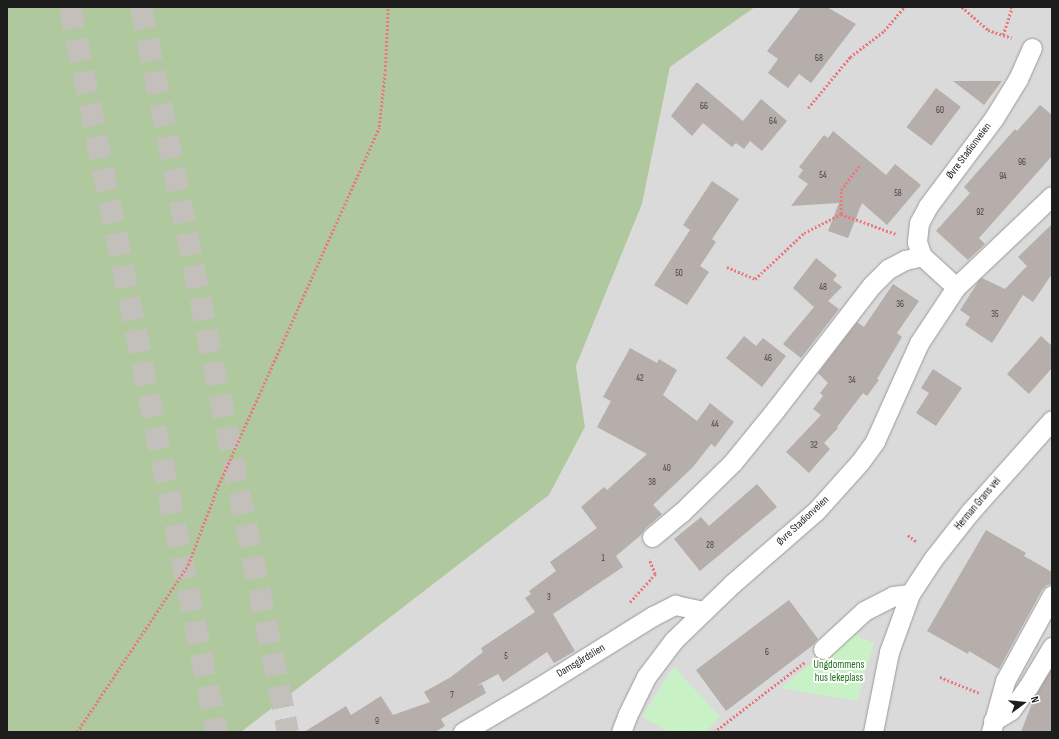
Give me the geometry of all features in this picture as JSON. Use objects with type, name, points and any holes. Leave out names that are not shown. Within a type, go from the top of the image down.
[{"type":"street","name":"Øvre Stadionveien","points":[[919,249],[919,223],[928,206],[994,118],[1018,78],[1032,48]]},
{"type":"street","name":"Øvre Stadionveien","points":[[622,732],[627,716],[646,677],[674,640],[703,611],[816,511],[860,462],[875,441],[919,344],[956,287],[1052,196]]},
{"type":"street","points":[[652,537],[681,514],[733,462],[872,285],[888,269],[905,260],[919,249],[956,287]]},
{"type":"street","name":"Herman Grans vei","points":[[873,732],[889,652],[910,594],[933,559],[970,512],[1052,420]]},
{"type":"street","points":[[823,648],[864,611],[893,596],[910,594]]},
{"type":"street","points":[[992,726],[1005,681],[1052,595]]},
{"type":"street","name":"Damsgårdslien","points":[[463,732],[659,613],[675,605],[703,611]]},
{"type":"street","points":[[992,726],[1011,710],[1028,687],[1052,647]]},
{"type":"path","points":[[77,732],[188,565],[233,450],[379,127],[385,70],[388,7]]},
{"type":"path","points":[[808,108],[850,57],[884,30],[904,7]]},
{"type":"path","points":[[962,7],[988,30],[1007,36]]},
{"type":"path","points":[[1003,35],[1012,8],[1009,7]]},
{"type":"path","points":[[841,214],[841,190],[859,166]]},
{"type":"path","points":[[841,214],[919,249]]},
{"type":"path","points":[[727,267],[755,279],[804,233],[841,214]]},
{"type":"path","points":[[908,535],[922,546]]},
{"type":"path","points":[[629,603],[655,574],[648,558],[652,537]]},
{"type":"path","points":[[714,732],[823,648]]},
{"type":"path","points":[[940,677],[976,692]]},
{"type":"shaded area","points":[[755,7],[1052,7],[1052,732],[241,732],[549,495],[585,427],[576,366],[642,204],[670,67]]},
{"type":"green space","points":[[7,7],[755,7],[670,67],[642,204],[576,366],[585,427],[549,495],[241,732],[7,732]]},
{"type":"green space","name":"Ungdommens hus lekeplass","points":[[848,633],[874,643],[857,701],[781,688]]},
{"type":"green space","points":[[674,667],[720,717],[705,732],[668,732],[642,716]]},
{"type":"building","points":[[801,7],[827,7],[856,24],[811,83],[799,74],[788,88],[768,73],[778,59],[767,51]]},
{"type":"building","points":[[953,81],[1002,81],[984,105]]},
{"type":"building","points":[[696,83],[698,83],[743,121],[761,99],[787,121],[762,151],[750,141],[744,149],[736,143],[732,147],[703,123],[692,136],[671,116]]},
{"type":"building","points":[[936,88],[961,107],[931,146],[907,127]]},
{"type":"building","points":[[1040,105],[1052,115],[1052,156],[979,238],[985,244],[968,260],[936,231],[970,193],[964,187],[1015,129],[1017,131]]},
{"type":"building","points":[[833,131],[886,175],[895,164],[921,185],[887,225],[862,203],[848,238],[828,231],[839,203],[791,206],[808,184],[798,177],[803,170],[799,167],[824,135],[828,138]]},
{"type":"building","points":[[712,181],[739,199],[712,239],[716,242],[700,266],[709,272],[687,305],[654,285],[690,230],[683,225]]},
{"type":"building","points":[[1052,224],[1052,274],[1033,302],[1023,295],[992,343],[965,325],[970,317],[960,310],[980,279],[982,278],[1005,289],[1027,266],[1018,257]]},
{"type":"building","points":[[816,258],[837,275],[833,280],[842,287],[828,301],[839,309],[801,358],[783,344],[814,307],[793,288]]},
{"type":"building","points":[[893,284],[919,301],[897,333],[902,337],[877,379],[879,380],[867,396],[863,393],[837,427],[838,428],[824,443],[830,449],[809,473],[786,452],[821,415],[813,409],[823,396],[820,393],[828,383],[818,373],[857,322],[864,327]]},
{"type":"building","points":[[744,336],[756,346],[763,338],[786,356],[762,387],[726,358]]},
{"type":"building","points":[[1041,336],[1052,346],[1052,368],[1029,394],[1007,374]]},
{"type":"building","points":[[630,348],[657,363],[659,359],[677,370],[663,395],[697,421],[710,403],[734,422],[715,447],[711,444],[693,467],[653,505],[662,514],[645,529],[641,535],[616,556],[623,567],[553,614],[575,651],[554,663],[547,652],[503,682],[498,674],[476,686],[482,684],[486,693],[441,719],[445,726],[435,732],[304,732],[346,706],[351,715],[381,696],[393,715],[430,702],[424,692],[451,677],[483,652],[481,648],[535,612],[525,598],[531,594],[529,591],[556,571],[550,562],[597,528],[581,507],[604,487],[607,490],[647,454],[597,427],[611,401],[603,397]]},
{"type":"building","points":[[933,369],[962,388],[936,426],[916,413],[929,393],[921,388]]},
{"type":"building","points":[[757,484],[777,507],[700,571],[674,539],[701,517],[709,526]]},
{"type":"building","points":[[986,530],[1026,553],[1024,556],[1052,572],[1052,584],[1047,585],[1042,590],[999,669],[969,651],[968,654],[927,631]]},
{"type":"building","points":[[789,600],[818,639],[812,646],[726,711],[696,670]]},
{"type":"building","points":[[1052,668],[1052,732],[1021,732],[1034,698]]},
{"type":"tunnel","points":[[70,7],[217,732]]},
{"type":"tunnel","points":[[141,7],[288,732]]}]
